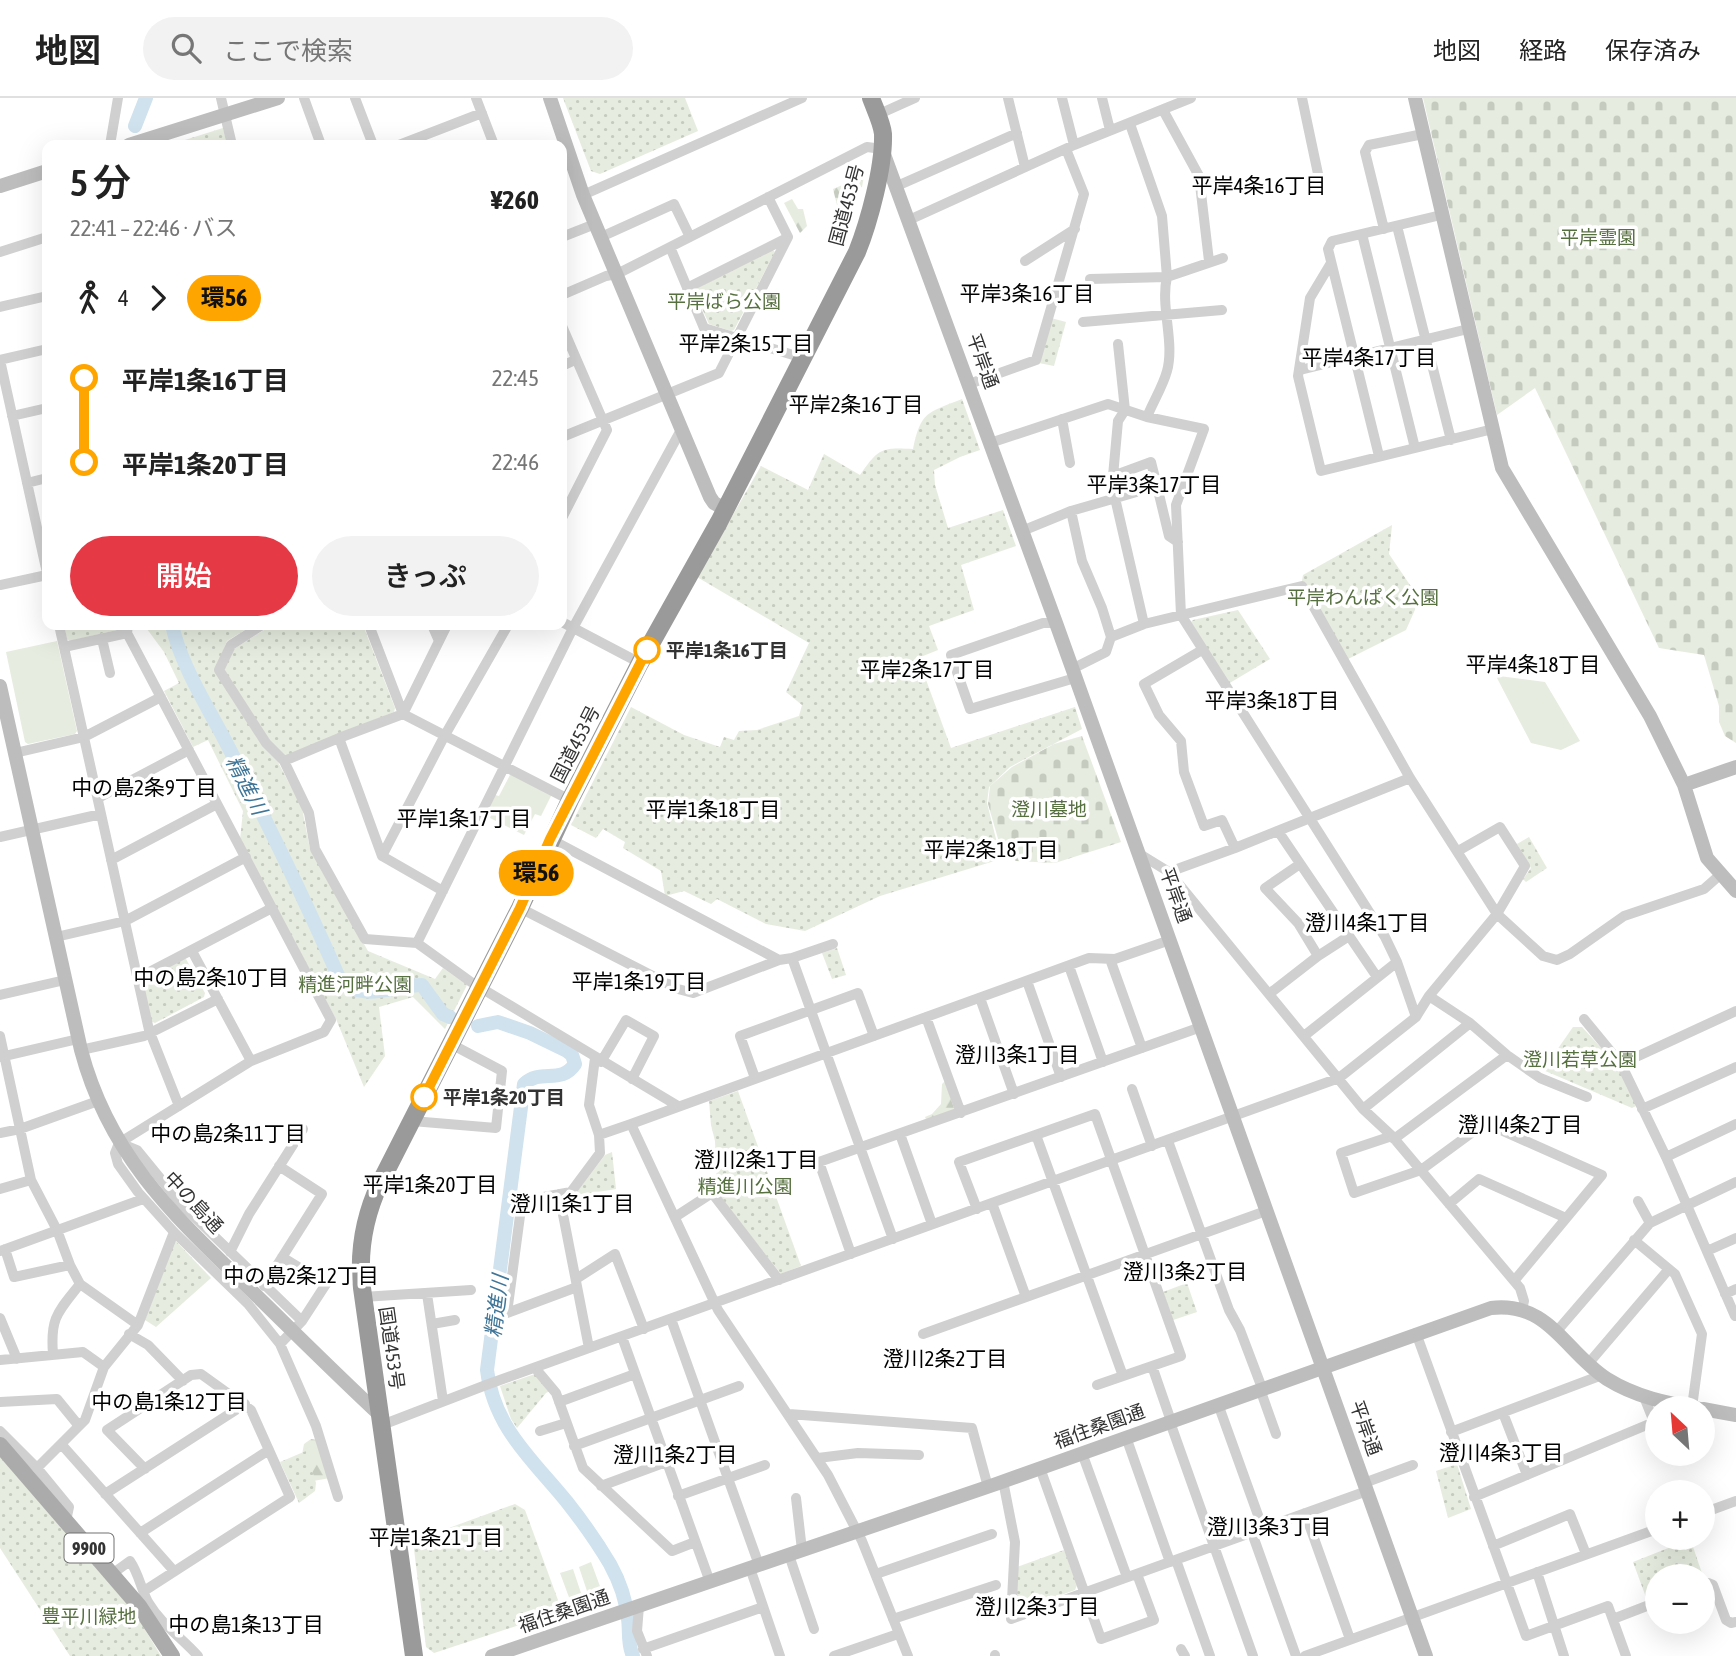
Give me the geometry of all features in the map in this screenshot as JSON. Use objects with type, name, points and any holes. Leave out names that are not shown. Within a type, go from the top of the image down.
[{"type":"highway","name":"平岸通","points":[[859,98],[872,135],[882,149]]},
{"type":"highway","name":"平岸通","points":[[874,106],[883,131],[882,149]]},
{"type":"highway","name":"国道453号","points":[[381,1420],[360,1262],[366,1220],[377,1191],[520,908],[550,839],[640,663],[725,509],[862,239],[882,149]]},
{"type":"highway","points":[[381,1420],[415,1656]]},
{"type":"main road","name":"9900","points":[[0,1445],[145,1614],[172,1656]]},
{"type":"street","points":[[111,140],[118,98]]},
{"type":"street","points":[[221,98],[231,140]]},
{"type":"street","points":[[145,140],[278,98]]},
{"type":"street","points":[[304,98],[319,140]]},
{"type":"street","points":[[355,98],[371,140]]},
{"type":"street","points":[[476,98],[492,140]]},
{"type":"street","points":[[550,98],[562,140]]},
{"type":"street","points":[[583,195],[802,98]]},
{"type":"street","points":[[874,106],[915,98]]},
{"type":"street","points":[[1008,98],[1025,167]]},
{"type":"street","points":[[969,384],[1036,359],[1084,194],[1070,147],[1062,98]]},
{"type":"street","points":[[1102,98],[1110,130]]},
{"type":"street","points":[[909,220],[1070,147],[1191,98]]},
{"type":"street","points":[[1302,98],[1321,188]]},
{"type":"street","points":[[1415,98],[1502,468],[1650,716],[1684,785],[1707,858],[1736,891]]},
{"type":"street","points":[[1163,110],[1199,176],[1209,261]]},
{"type":"street","points":[[412,140],[482,113]]},
{"type":"street","points":[[1130,124],[1160,209],[1167,277],[1168,370],[1147,417]]},
{"type":"street","points":[[897,186],[1017,133]]},
{"type":"street","points":[[1384,229],[1365,152],[1369,145],[1423,134]]},
{"type":"street","points":[[567,293],[617,274],[867,147],[882,149]]},
{"type":"street","name":"平岸通","points":[[882,149],[1056,623],[1426,1656]]},
{"type":"street","points":[[567,156],[710,497],[714,503],[725,509]]},
{"type":"street","points":[[0,186],[42,173]]},
{"type":"street","points":[[768,197],[788,237]]},
{"type":"street","points":[[567,236],[598,230],[674,204],[690,237]]},
{"type":"street","points":[[1379,456],[1328,249],[1332,242],[1441,215]]},
{"type":"street","points":[[1397,226],[1451,440]]},
{"type":"street","points":[[1025,261],[1075,229]]},
{"type":"street","points":[[1362,234],[1415,449]]},
{"type":"street","points":[[687,288],[788,237]]},
{"type":"street","points":[[567,435],[719,373],[788,237]]},
{"type":"street","points":[[0,252],[42,239]]},
{"type":"street","points":[[670,247],[704,328],[803,358]]},
{"type":"street","points":[[1090,279],[1167,277],[1223,258]]},
{"type":"street","points":[[1331,263],[1310,298],[1298,376],[1321,471],[1493,429]]},
{"type":"street","points":[[0,307],[42,297]]},
{"type":"street","points":[[1083,323],[1222,310]]},
{"type":"street","points":[[1300,370],[1468,329]]},
{"type":"street","points":[[567,339],[607,430],[567,508]]},
{"type":"street","points":[[1118,344],[1125,410],[1118,421],[1113,476],[1151,462],[1170,536],[1178,542]]},
{"type":"street","points":[[42,350],[0,360],[42,541]]},
{"type":"street","points":[[567,364],[575,360]]},
{"type":"street","points":[[990,443],[1108,404],[1147,417],[1204,429],[1176,505],[1181,615],[1385,937],[1397,962],[1416,1017]]},
{"type":"street","points":[[0,414],[42,409]]},
{"type":"street","points":[[1062,419],[1070,463]]},
{"type":"street","points":[[417,943],[573,628],[681,430]]},
{"type":"street","points":[[27,483],[42,479]]},
{"type":"street","points":[[1022,531],[1071,511],[1157,486]]},
{"type":"street","points":[[1115,498],[1144,624]]},
{"type":"street","points":[[1056,623],[1043,623],[951,655],[970,709],[1074,674],[1106,652],[1111,637],[1082,561],[1071,511]]},
{"type":"street","points":[[0,585],[42,575]]},
{"type":"street","points":[[1111,637],[1144,624],[1302,586],[1410,778],[1497,914],[1543,956],[1557,960],[1625,916],[1704,888],[1721,874]]},
{"type":"street","points":[[567,625],[640,663]]},
{"type":"street","points":[[60,630],[150,1034],[179,1106]]},
{"type":"street","points":[[64,647],[102,639],[125,630]]},
{"type":"street","points":[[128,630],[331,1020],[324,1032],[251,1061],[119,1143],[115,1153],[118,1164],[144,1199],[248,1304],[280,1344],[316,1426],[338,1497]]},
{"type":"street","points":[[254,630],[231,645],[219,670],[266,743],[284,761],[309,813],[315,849],[365,939],[417,943],[480,987],[678,1106]]},
{"type":"street","points":[[371,630],[402,714],[570,800]]},
{"type":"street","points":[[434,630],[439,641]]},
{"type":"street","points":[[284,761],[402,714],[444,630]]},
{"type":"street","points":[[382,856],[445,735],[505,630]]},
{"type":"street","points":[[102,639],[110,673]]},
{"type":"street","points":[[1202,650],[1144,684],[1159,715],[1181,741],[1184,772],[1205,826],[1222,820],[1235,848]]},
{"type":"street","name":"中の島通","points":[[0,686],[4,724],[15,753],[80,1045],[98,1101],[119,1143],[151,1189],[182,1223],[381,1420]]},
{"type":"street","points":[[15,753],[84,737],[161,697]]},
{"type":"street","points":[[339,737],[382,856],[443,891]]},
{"type":"street","points":[[97,799],[189,750]]},
{"type":"street","points":[[1684,785],[1736,767]]},
{"type":"street","points":[[1169,872],[1410,778]]},
{"type":"street","points":[[111,860],[218,804]]},
{"type":"street","points":[[0,837],[101,814]]},
{"type":"street","points":[[381,1420],[443,1401],[1339,1079],[1416,1017],[1429,996],[1497,914],[1525,866],[1500,827],[1458,851]]},
{"type":"street","points":[[1278,831],[1377,977]]},
{"type":"street","points":[[550,839],[779,960]]},
{"type":"street","points":[[1138,853],[1169,872],[1363,1109],[1421,1170],[1514,1281],[1523,1294],[1522,1310]]},
{"type":"street","points":[[56,937],[125,921],[246,857]]},
{"type":"street","points":[[1300,864],[1265,888],[1298,923],[1318,956]]},
{"type":"street","points":[[138,978],[272,908]]},
{"type":"street","points":[[520,908],[678,989],[693,993],[779,960],[833,944]]},
{"type":"street","points":[[1269,994],[1349,936]]},
{"type":"street","points":[[599,1135],[1089,958],[1110,959],[1170,940]]},
{"type":"street","points":[[192,951],[251,1061]]},
{"type":"street","points":[[792,958],[893,1239]]},
{"type":"street","points":[[1110,959],[1142,1048]]},
{"type":"street","points":[[1304,1036],[1397,962]]},
{"type":"street","points":[[1069,966],[1103,1062]]},
{"type":"street","points":[[0,995],[65,980]]},
{"type":"street","points":[[1027,981],[1061,1077]]},
{"type":"street","points":[[755,1078],[740,1036],[858,993],[874,1036]]},
{"type":"street","points":[[1429,996],[1470,1023],[1507,1055],[1541,1078],[1587,1097]]},
{"type":"street","points":[[980,998],[1014,1094]]},
{"type":"street","points":[[2,1057],[150,1034],[218,999]]},
{"type":"street","points":[[1621,1064],[1736,1012]]},
{"type":"street","points":[[926,1017],[961,1113]]},
{"type":"street","points":[[1584,1019],[1621,1064],[1666,1157],[1735,1316]]},
{"type":"street","points":[[632,1079],[654,1036],[626,1020],[598,1060],[589,1105],[599,1135],[600,1153],[571,1192],[522,1201],[507,1313],[576,1283],[615,1254],[644,1329]]},
{"type":"street","points":[[1363,1109],[1470,1023]]},
{"type":"street","points":[[851,1254],[819,1163],[1201,1027]]},
{"type":"street","points":[[0,1037],[2,1057],[31,1180],[57,1230],[69,1265],[80,1284],[138,1325]]},
{"type":"street","points":[[412,1121],[496,1128],[502,1071],[451,1044]]},
{"type":"street","points":[[1507,1055],[1393,1138],[1341,1153],[1353,1193],[1421,1170],[1485,1123],[1602,1175],[1514,1281]]},
{"type":"street","points":[[1642,1109],[1736,1067]]},
{"type":"street","points":[[1132,1089],[1152,1146]]},
{"type":"street","points":[[0,1133],[20,1129],[98,1101]]},
{"type":"street","points":[[977,1209],[959,1162],[1095,1114],[1181,1356],[1097,1385]]},
{"type":"street","points":[[631,1124],[715,1303],[818,1458],[876,1574],[908,1656]]},
{"type":"street","points":[[1666,1157],[1736,1124]]},
{"type":"street","points":[[230,1252],[248,1214],[303,1129]]},
{"type":"street","points":[[900,1135],[933,1224]]},
{"type":"street","points":[[1036,1135],[1124,1376]]},
{"type":"street","points":[[1168,1140],[1276,1434]]},
{"type":"street","points":[[119,1143],[137,1150],[173,1196],[302,1321]]},
{"type":"street","points":[[264,1286],[322,1194],[279,1166]]},
{"type":"street","points":[[1449,1204],[1479,1179],[1566,1218]]},
{"type":"street","points":[[0,1189],[31,1180]]},
{"type":"street","points":[[1557,1331],[1650,1223],[1736,1182]]},
{"type":"street","points":[[675,1217],[712,1193],[779,1280]]},
{"type":"street","points":[[559,1194],[589,1348]]},
{"type":"street","points":[[69,1265],[14,1277],[2,1250],[144,1199]]},
{"type":"street","points":[[1638,1201],[1650,1223]]},
{"type":"street","points":[[992,1203],[1026,1297]]},
{"type":"street","points":[[923,1334],[1266,1211]]},
{"type":"street","points":[[37,1468],[62,1446],[85,1420],[104,1367],[138,1325],[174,1232]]},
{"type":"street","points":[[1707,1251],[1736,1238]]},
{"type":"street","points":[[1634,1240],[1675,1274],[1702,1334],[1699,1396]]},
{"type":"street","points":[[280,1344],[302,1321],[326,1284],[282,1257]]},
{"type":"street","points":[[1588,1364],[1669,1269]]},
{"type":"street","points":[[53,1354],[51,1334],[54,1319],[80,1284]]},
{"type":"street","points":[[1726,1294],[1736,1289]]},
{"type":"street","points":[[363,1297],[471,1290]]},
{"type":"street","points":[[427,1294],[443,1401]]},
{"type":"street","name":"福住桑園通","points":[[492,1656],[988,1487],[1483,1310],[1506,1307],[1522,1310],[1544,1320],[1602,1376],[1644,1397]]},
{"type":"street","points":[[0,1318],[17,1359]]},
{"type":"street","points":[[671,1319],[728,1478],[763,1607],[780,1656]]},
{"type":"street","points":[[432,1324],[455,1320]]},
{"type":"street","points":[[1416,1333],[1526,1636],[1608,1606],[1626,1656]]},
{"type":"street","points":[[129,1334],[148,1345],[183,1381]]},
{"type":"street","points":[[622,1337],[710,1582]]},
{"type":"street","points":[[0,1360],[83,1352],[104,1367]]},
{"type":"street","points":[[1153,1366],[1253,1656]]},
{"type":"street","points":[[535,1368],[552,1386],[583,1468],[672,1550],[695,1542]]},
{"type":"street","points":[[144,1591],[290,1497],[251,1409],[201,1374],[191,1375],[107,1430],[145,1469]]},
{"type":"street","points":[[559,1402],[635,1374]]},
{"type":"street","points":[[1451,1432],[1602,1376]]},
{"type":"street","points":[[574,1446],[739,1386]]},
{"type":"street","points":[[0,1402],[57,1399],[79,1426]]},
{"type":"street","points":[[105,1494],[245,1404]]},
{"type":"street","points":[[1218,1404],[1263,1529]]},
{"type":"street","name":"福住桑園通","points":[[1715,1411],[1736,1415]]},
{"type":"street","points":[[1503,1413],[1527,1475]]},
{"type":"street","points":[[789,1414],[972,1428],[988,1487]]},
{"type":"street","points":[[540,1432],[566,1423]]},
{"type":"street","points":[[1474,1497],[1645,1430]]},
{"type":"street","points":[[0,1431],[37,1468],[69,1507],[66,1521]]},
{"type":"street","points":[[1126,1437],[1210,1656]]},
{"type":"street","points":[[62,1446],[174,1571]]},
{"type":"street","points":[[139,1533],[269,1450]]},
{"type":"street","points":[[818,1458],[858,1453],[919,1455]]},
{"type":"street","points":[[1040,1468],[1101,1639],[1154,1620],[1132,1576],[1082,1453]]},
{"type":"street","points":[[601,1486],[666,1462]]},
{"type":"street","points":[[678,1496],[765,1465]]},
{"type":"street","points":[[1003,1481],[1015,1542],[1011,1619],[1305,1513],[1413,1465]]},
{"type":"street","points":[[796,1498],[795,1553],[814,1629]]},
{"type":"street","points":[[1715,1509],[1736,1501]]},
{"type":"street","points":[[1305,1513],[1350,1639]]},
{"type":"street","points":[[1493,1546],[1570,1514],[1586,1554]]},
{"type":"street","points":[[1252,1533],[1296,1656]]},
{"type":"street","points":[[1305,1656],[1645,1533]]},
{"type":"street","points":[[876,1574],[992,1534]]},
{"type":"street","points":[[112,1574],[130,1562],[138,1573],[147,1601],[163,1622],[198,1656]]},
{"type":"street","points":[[1536,1572],[1563,1656]]},
{"type":"street","points":[[893,1619],[996,1585]]},
{"type":"street","points":[[1715,1590],[1726,1620],[1736,1622]]},
{"type":"street","points":[[631,1609],[645,1652],[763,1607]]},
{"type":"street","points":[[1613,1619],[1645,1607]]},
{"type":"street","points":[[834,1656],[898,1634]]},
{"type":"green space","points":[[563,98],[685,98],[698,131],[600,174],[591,171]]},
{"type":"green space","name":"平岸霊園","points":[[1423,98],[1736,98],[1736,743],[1725,736],[1719,722],[1719,706],[1704,655],[1659,648],[1535,388],[1497,415]]},
{"type":"green space","points":[[223,128],[226,140],[185,140]]},
{"type":"green space","points":[[864,176],[862,187],[849,190],[851,195],[837,205],[833,189]]},
{"type":"green space","points":[[792,199],[798,209],[803,209],[807,226],[800,233],[784,203]]},
{"type":"green space","name":"平岸ばら公園","points":[[772,249],[775,252],[734,330],[709,324],[694,291]]},
{"type":"green space","points":[[1051,318],[1066,322],[1054,366],[1039,363]]},
{"type":"green space","points":[[962,399],[980,450],[934,470],[935,485],[948,528],[1003,510],[1016,546],[961,565],[974,610],[929,626],[938,650],[918,658],[951,748],[1075,707],[1082,729],[1010,767],[989,787],[987,803],[1001,859],[880,896],[805,931],[766,924],[717,899],[711,904],[684,891],[665,896],[661,871],[623,848],[625,842],[603,829],[596,838],[571,825],[631,707],[684,735],[720,747],[724,737],[734,740],[739,731],[757,730],[799,716],[802,705],[786,692],[809,643],[697,577],[761,466],[808,490],[824,454],[860,475],[876,455],[887,449],[913,449],[919,427],[927,415]]},
{"type":"green space","name":"平岸わんぱく公園","points":[[1392,525],[1389,554],[1414,591],[1418,603],[1406,630],[1348,659],[1302,581],[1303,575]]},
{"type":"green space","points":[[1238,610],[1270,659],[1228,684],[1191,622]]},
{"type":"green space","points":[[65,630],[117,630],[70,641]]},
{"type":"green space","name":"精進河畔公園","points":[[148,630],[245,630],[227,641],[215,670],[262,745],[278,762],[302,808],[310,849],[368,951],[435,979],[443,968],[467,985],[445,1029],[413,997],[379,1007],[385,1056],[364,1087],[336,1019],[240,840],[243,811],[208,740],[193,747],[164,691],[179,683],[164,652]]},
{"type":"green space","points":[[264,630],[365,630],[395,708],[394,712],[286,756],[261,730],[223,669],[234,649]]},
{"type":"green space","points":[[57,641],[77,731],[75,734],[28,744],[25,742],[6,652]]},
{"type":"green space","points":[[1499,676],[1545,682],[1580,741],[1561,750],[1531,743],[1497,678]]},
{"type":"green space","name":"澄川墓地","points":[[1082,736],[1121,842],[1055,863],[1016,861],[1001,849],[988,804],[990,786],[1012,767],[1054,744]]},
{"type":"green space","points":[[511,773],[552,794],[541,816],[535,814],[524,835],[484,815],[495,795],[499,796]]},
{"type":"green space","points":[[1529,837],[1547,868],[1526,882],[1523,879],[1531,868],[1517,844]]},
{"type":"green space","points":[[837,948],[846,975],[832,979],[822,953]]},
{"type":"green space","points":[[183,958],[205,993],[204,997],[155,1023],[150,1021],[140,982]]},
{"type":"green space","name":"澄川若草公園","points":[[1573,1027],[1582,1027],[1620,1068],[1636,1106],[1632,1108],[1543,1070]]},
{"type":"green space","points":[[945,1081],[955,1111],[927,1121],[925,1117],[941,1104],[942,1084]]},
{"type":"green space","name":"精進川公園","points":[[738,1091],[801,1266],[781,1274],[713,1188],[717,1187],[715,1141],[709,1101]]},
{"type":"green space","points":[[612,1152],[616,1189],[574,1196],[605,1155]]},
{"type":"green space","points":[[172,1237],[211,1278],[156,1327],[145,1320]]},
{"type":"green space","points":[[1187,1283],[1197,1312],[1173,1320],[1163,1292]]},
{"type":"green space","points":[[535,1374],[550,1391],[517,1428],[511,1419],[500,1386]]},
{"type":"green space","points":[[311,1439],[317,1440],[330,1478],[313,1481],[301,1460],[304,1444]]},
{"type":"green space","points":[[306,1451],[316,1483],[315,1491],[299,1503],[280,1462]]},
{"type":"green space","name":"豊平川緑地","points":[[0,1457],[135,1613],[161,1656],[70,1656],[0,1548]]},
{"type":"green space","points":[[1457,1464],[1471,1509],[1448,1518],[1436,1471]]},
{"type":"green space","points":[[515,1504],[525,1510],[562,1611],[434,1653],[426,1647],[413,1541]]},
{"type":"green space","points":[[1064,1550],[1077,1585],[1075,1590],[1020,1610],[1016,1607],[1017,1567]]},
{"type":"green space","points":[[1663,1550],[1694,1550],[1699,1564],[1645,1564],[1645,1595],[1633,1562]]},
{"type":"green space","points":[[591,1562],[601,1589],[588,1594],[579,1567]]},
{"type":"green space","points":[[573,1569],[582,1596],[570,1600],[560,1573]]},
{"type":"waterway","name":"精進川","points":[[135,126],[146,98]]},
{"type":"waterway","name":"精進川","points":[[174,630],[189,673],[273,836],[340,980],[349,987],[368,992],[422,985],[443,1014],[450,1017]]},
{"type":"waterway","name":"精進川","points":[[478,1026],[498,1022],[530,1033],[567,1051],[572,1055],[575,1064],[564,1074],[537,1077],[524,1084],[487,1370],[491,1391],[506,1426],[567,1502],[614,1571],[626,1604],[633,1656]]},
{"type":"bus line","name":"環56","points":[[424,1097],[520,908],[550,839],[647,650]]},
{"type":"place","name":"平岸1条16丁目","points":[[647,650]]},
{"type":"place","name":"平岸1条20丁目","points":[[424,1097]]},
{"type":"district","name":"平岸4条16丁目","points":[[1259,185]]},
{"type":"district","name":"平岸3条16丁目","points":[[1027,293]]},
{"type":"district","name":"平岸2条15丁目","points":[[746,343]]},
{"type":"district","name":"平岸4条17丁目","points":[[1369,357]]},
{"type":"district","name":"平岸2条16丁目","points":[[856,404]]},
{"type":"district","name":"平岸3条17丁目","points":[[1154,484]]},
{"type":"district","name":"平岸4条18丁目","points":[[1533,664]]},
{"type":"district","name":"平岸2条17丁目","points":[[927,669]]},
{"type":"district","name":"平岸3条18丁目","points":[[1272,700]]},
{"type":"district","name":"中の島2条9丁目","points":[[144,787]]},
{"type":"district","name":"平岸1条18丁目","points":[[713,809]]},
{"type":"district","name":"平岸1条17丁目","points":[[464,818]]},
{"type":"district","name":"平岸2条18丁目","points":[[991,849]]},
{"type":"district","name":"澄川4条1丁目","points":[[1367,922]]},
{"type":"district","name":"中の島2条10丁目","points":[[211,977]]},
{"type":"district","name":"平岸1条19丁目","points":[[639,981]]},
{"type":"district","name":"澄川3条1丁目","points":[[1017,1054]]},
{"type":"district","name":"澄川4条2丁目","points":[[1520,1124]]},
{"type":"district","name":"中の島2条11丁目","points":[[228,1133]]},
{"type":"district","name":"澄川2条1丁目","points":[[756,1159]]},
{"type":"district","name":"平岸1条20丁目","points":[[430,1184]]},
{"type":"district","name":"澄川1条1丁目","points":[[572,1203]]},
{"type":"district","name":"澄川3条2丁目","points":[[1185,1271]]},
{"type":"district","name":"中の島2条12丁目","points":[[301,1275]]},
{"type":"district","name":"澄川2条2丁目","points":[[945,1358]]},
{"type":"district","name":"中の島1条12丁目","points":[[169,1401]]},
{"type":"district","name":"澄川4条3丁目","points":[[1501,1452]]},
{"type":"district","name":"澄川1条2丁目","points":[[675,1454]]},
{"type":"district","name":"澄川3条3丁目","points":[[1269,1526]]},
{"type":"district","name":"平岸1条21丁目","points":[[436,1537]]},
{"type":"district","name":"澄川2条3丁目","points":[[1037,1606]]},
{"type":"district","name":"中の島1条13丁目","points":[[246,1624]]}]
